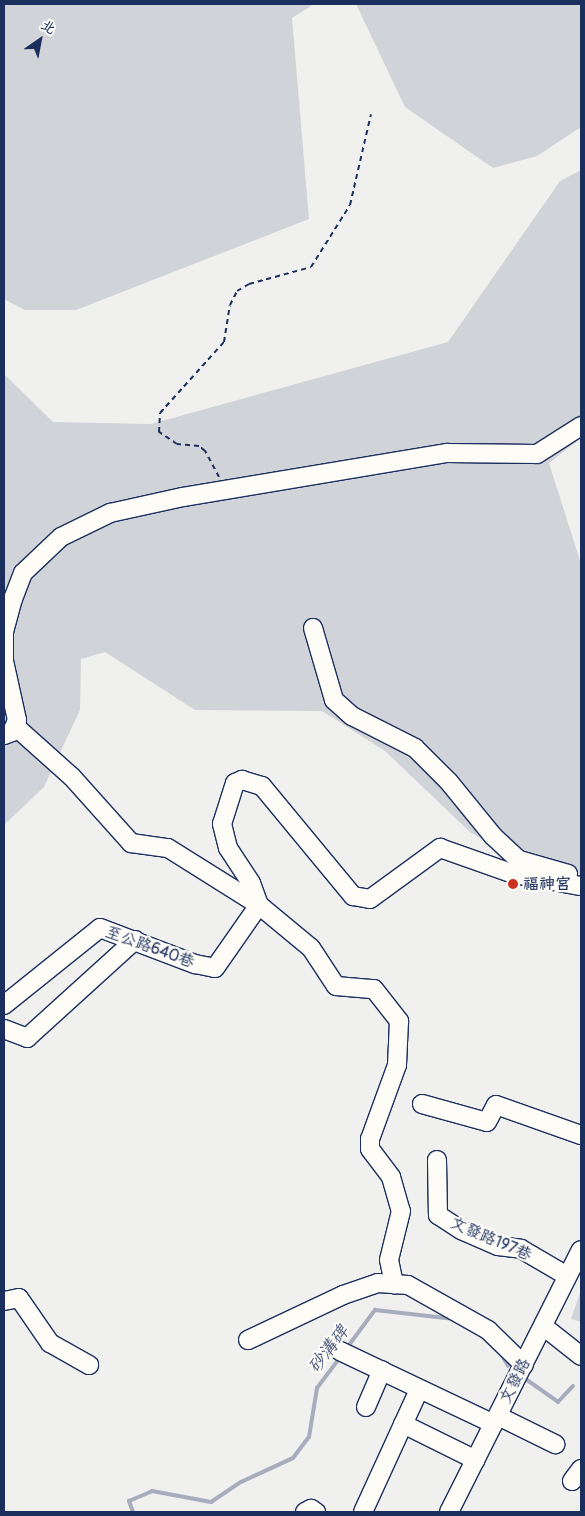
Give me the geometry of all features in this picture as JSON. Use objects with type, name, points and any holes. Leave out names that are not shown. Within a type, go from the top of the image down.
[{"type":"street","points":[[394,1284],[388,1260],[401,1210],[391,1177],[370,1149],[370,1139],[397,1065],[399,1021],[374,989],[336,986],[311,948],[259,905],[168,848],[131,843],[72,777],[10,731],[16,706],[4,661],[4,632],[23,572],[61,537],[110,514],[223,491],[447,453],[537,454],[581,426]]},
{"type":"street","points":[[313,628],[334,700],[352,716],[415,748],[449,782],[493,836],[519,860],[564,872],[581,882]]},
{"type":"street","points":[[259,905],[251,883],[228,848],[222,824],[235,783],[242,780],[262,786],[353,896],[370,899],[440,848],[514,874],[581,886]]},
{"type":"street","name":"至公路640巷","points":[[4,1005],[100,928],[195,964],[216,968],[259,905]]},
{"type":"street","points":[[4,1029],[27,1038],[135,940]]},
{"type":"street","points":[[422,1104],[487,1122],[496,1105],[581,1135]]},
{"type":"street","name":"文發路197巷","points":[[437,1160],[438,1215],[461,1230],[498,1246],[521,1249],[573,1274]]},
{"type":"street","name":"文發路","points":[[449,1512],[543,1326],[573,1274],[581,1250]]},
{"type":"street","points":[[248,1340],[343,1295],[378,1283],[408,1285],[488,1330],[524,1365]]},
{"type":"street","points":[[4,1301],[19,1298],[50,1343],[89,1364]]},
{"type":"street","points":[[543,1326],[581,1356]]},
{"type":"street","points":[[340,1351],[555,1444]]},
{"type":"street","points":[[366,1407],[382,1370]]},
{"type":"street","points":[[364,1512],[417,1394]]},
{"type":"street","points":[[403,1424],[476,1460]]},
{"type":"street","points":[[305,1512],[311,1509],[316,1512]]},
{"type":"path","points":[[223,491],[205,450],[194,444],[177,444],[160,432],[160,413],[224,342],[230,305],[237,291],[248,284],[311,267],[350,204],[371,114]]},
{"type":"shaded area","points":[[4,4],[314,4],[292,18],[309,219],[76,310],[25,310],[4,299]]},
{"type":"shaded area","points":[[356,4],[581,4],[581,127],[537,156],[493,168],[405,107]]},
{"type":"shaded area","points":[[581,170],[581,438],[549,463],[581,564],[581,877],[536,872],[470,832],[385,751],[322,711],[195,710],[105,652],[81,659],[80,710],[44,787],[4,825],[4,374],[53,422],[151,424],[448,342],[560,181]]},
{"type":"shaded area","points":[[581,1290],[581,1322],[571,1319]]},
{"type":"waterway","name":"砂溝碑","points":[[346,1349],[375,1310],[454,1319]]},
{"type":"waterway","name":"砂溝碑","points":[[500,1352],[508,1366]]},
{"type":"waterway","name":"砂溝碑","points":[[133,1512],[129,1501],[152,1491],[211,1502],[241,1482],[293,1458],[309,1437],[317,1388],[340,1357]]},
{"type":"waterway","name":"砂溝碑","points":[[527,1380],[558,1402],[573,1386]]},
{"type":"place","name":"福神宮","points":[[513,884]]}]
